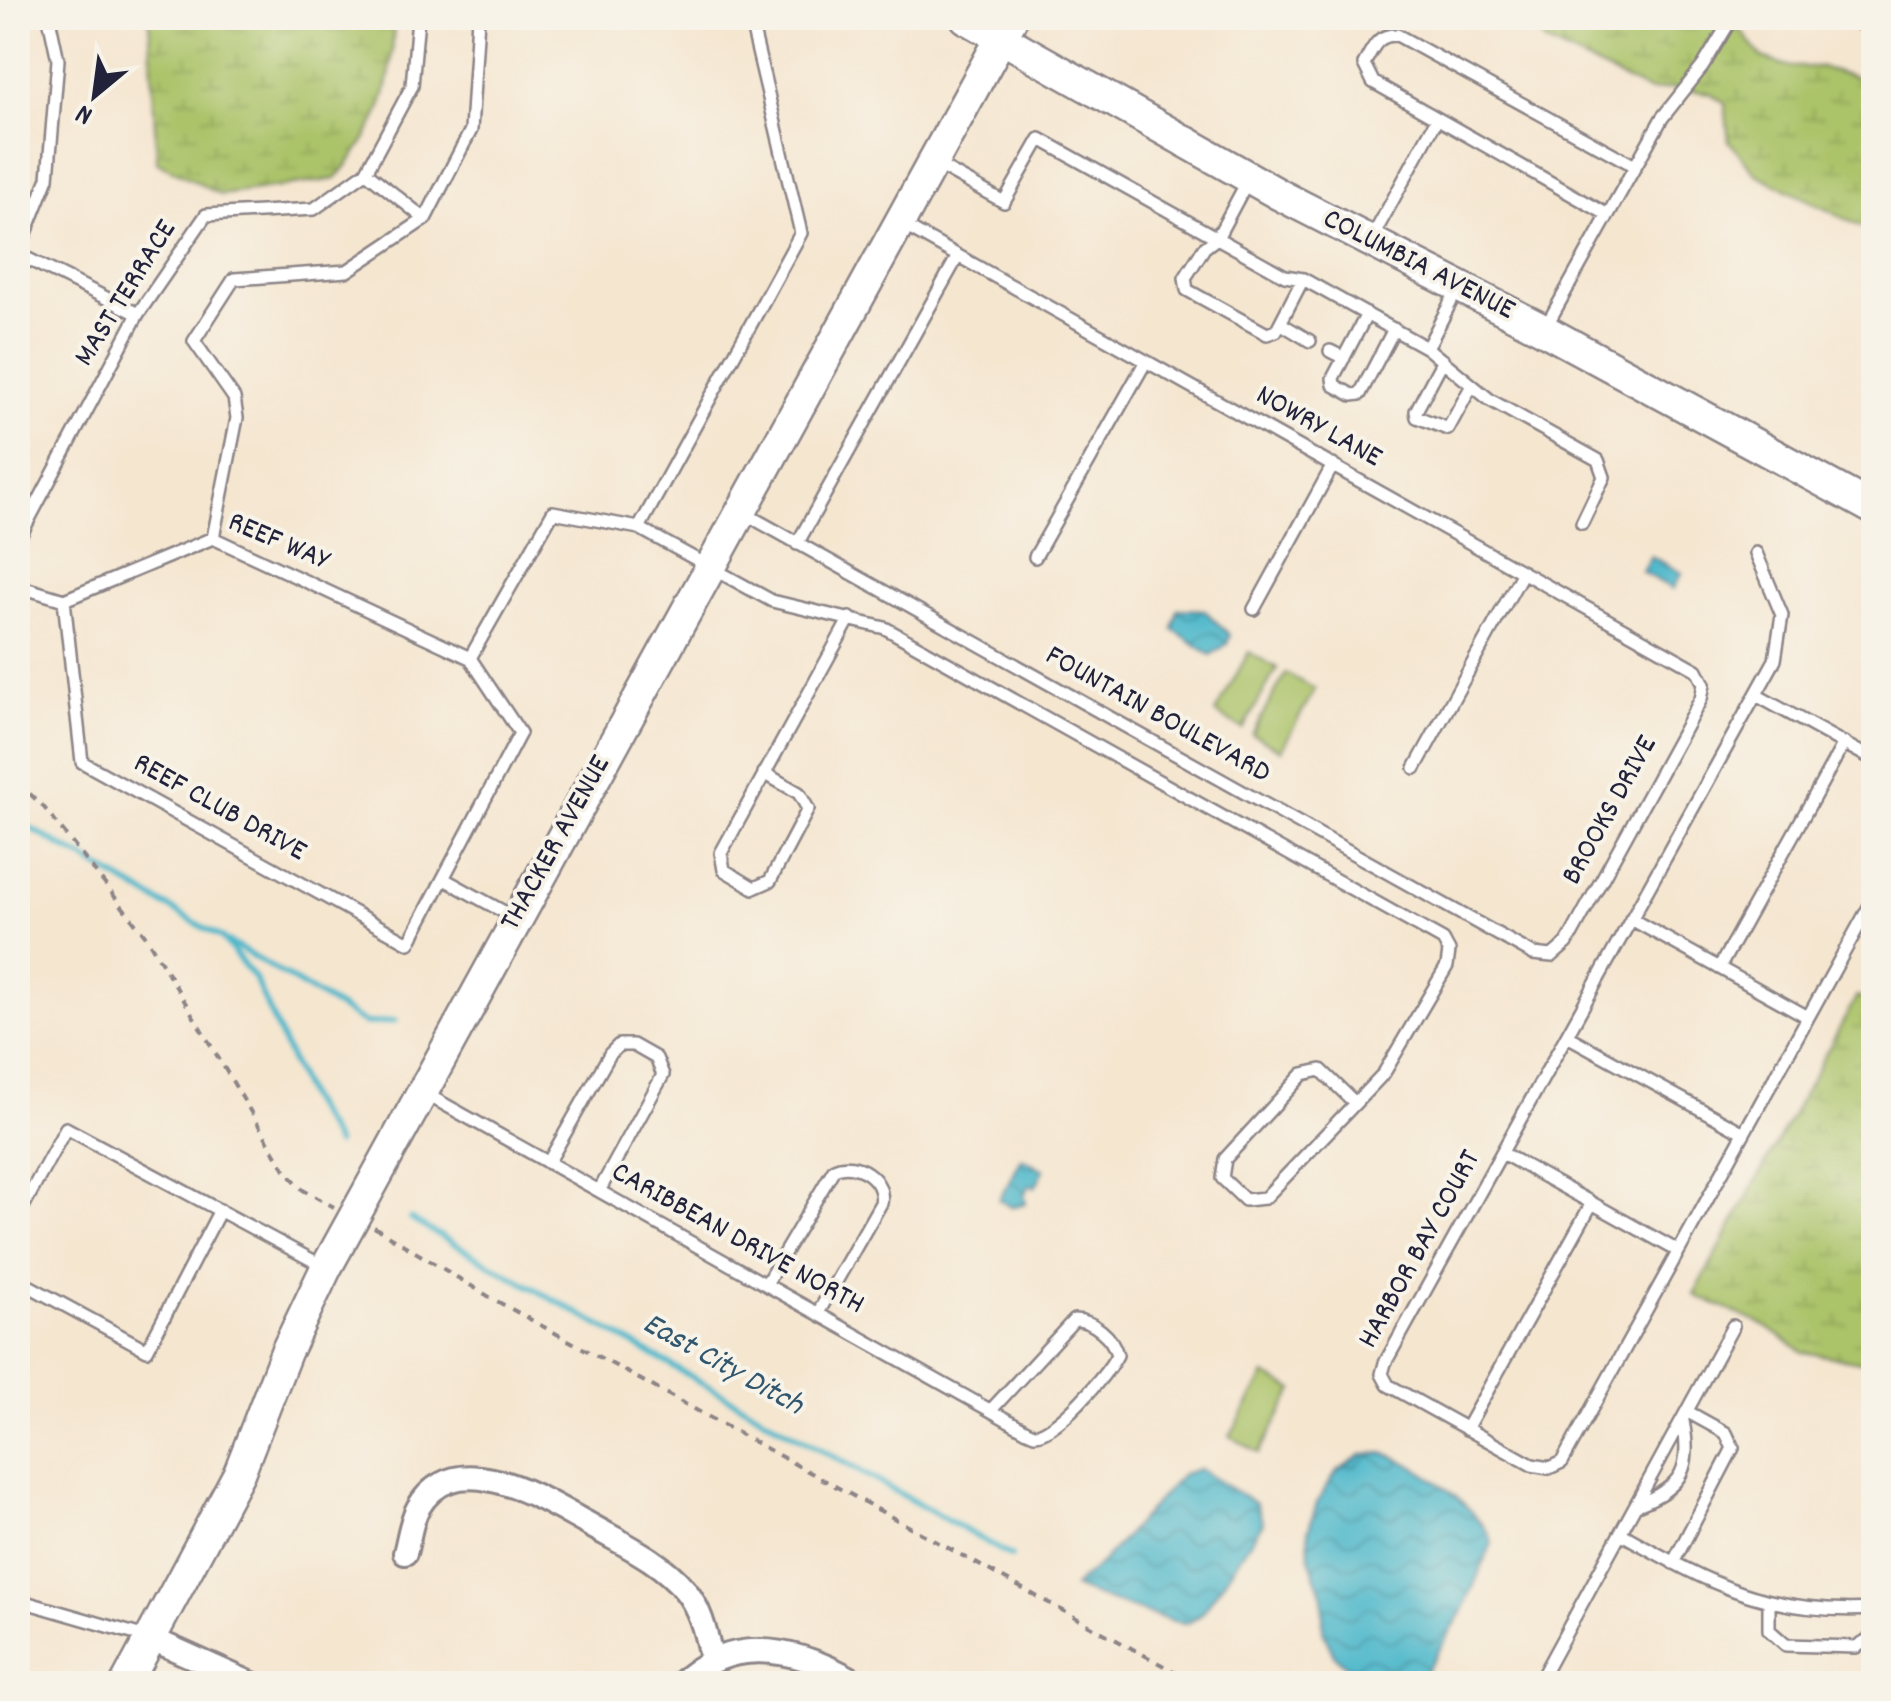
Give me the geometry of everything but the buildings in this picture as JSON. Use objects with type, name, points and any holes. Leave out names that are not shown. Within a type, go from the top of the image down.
[{"type":"street","name":"COLUMBIA AVENUE","points":[[966,18],[1006,28],[1249,178],[1544,330],[1874,509]]},
{"type":"street","name":"THACKER AVENUE","points":[[126,1684],[239,1472],[286,1352],[326,1268],[1006,28]]},
{"type":"street","points":[[406,1553],[418,1508],[436,1489],[456,1480],[489,1478],[516,1484],[654,1561],[684,1589],[700,1614],[712,1661]]},
{"type":"street","points":[[150,1638],[252,1684]]},
{"type":"street","points":[[680,1684],[712,1661],[776,1648],[825,1664],[860,1684]]},
{"type":"lane","points":[[49,18],[58,60],[48,178],[18,254],[138,314]]},
{"type":"lane","name":"MAST TERRACE","points":[[18,540],[138,314],[206,215],[314,209],[366,172],[412,86],[418,18]]},
{"type":"lane","points":[[213,538],[236,418],[234,398],[194,341],[234,279],[346,270],[425,219],[471,130],[478,18]]},
{"type":"lane","points":[[639,528],[801,233],[750,18]]},
{"type":"lane","points":[[1544,330],[1662,118],[1703,66],[1732,18]]},
{"type":"lane","points":[[1852,18],[1874,34]]},
{"type":"lane","points":[[1608,215],[1366,74],[1364,64],[1377,40],[1386,34],[1398,36],[1635,166]]},
{"type":"lane","points":[[1370,241],[1436,118]]},
{"type":"lane","points":[[933,162],[1004,202],[1040,139],[1284,276],[1303,278],[1427,348],[1472,387],[1602,465],[1605,471],[1599,493],[1582,523]]},
{"type":"lane","points":[[366,172],[425,219]]},
{"type":"lane","points":[[1249,178],[1217,238],[1204,248],[1185,278],[1187,290],[1267,334],[1276,331],[1303,278]]},
{"type":"lane","name":"NOWRY LANE","points":[[899,223],[1690,664],[1704,684]]},
{"type":"lane","points":[[798,544],[958,256]]},
{"type":"lane","points":[[1427,348],[1459,286]]},
{"type":"lane","points":[[1367,314],[1334,385],[1352,396],[1360,394],[1394,329]]},
{"type":"lane","points":[[1280,324],[1310,341]]},
{"type":"lane","points":[[1330,351],[1344,358]]},
{"type":"lane","points":[[1443,360],[1416,411],[1417,417],[1448,430],[1472,387]]},
{"type":"lane","points":[[1035,557],[1146,361]]},
{"type":"lane","points":[[1254,609],[1334,465]]},
{"type":"lane","points":[[470,658],[553,512],[639,528],[772,601],[886,628],[1437,935],[1450,951],[1446,966],[1391,1064],[1356,1102],[1265,1198],[1245,1200],[1222,1178],[1225,1159],[1302,1074],[1321,1070],[1356,1102]]},
{"type":"lane","name":"FOUNTAIN BOULEVARD","points":[[740,512],[1534,954],[1552,956]]},
{"type":"lane","name":"REEF WAY","points":[[64,600],[213,538],[470,658]]},
{"type":"lane","name":"HARBOR BAY COURT","points":[[1756,553],[1780,606],[1783,624],[1775,660],[1383,1368],[1384,1380],[1393,1389],[1532,1465],[1549,1468],[1562,1462],[1874,898]]},
{"type":"lane","points":[[1414,768],[1522,572]]},
{"type":"lane","points":[[18,586],[64,600]]},
{"type":"lane","name":"REEF CLUB DRIVE","points":[[64,600],[82,762],[409,943],[520,732],[470,658]]},
{"type":"lane","points":[[764,773],[799,794],[808,810],[770,882],[754,888],[728,874],[720,859],[764,773],[850,618]]},
{"type":"lane","name":"BROOKS DRIVE","points":[[1552,956],[1567,943],[1697,707],[1704,684]]},
{"type":"lane","points":[[1756,695],[1874,760]]},
{"type":"lane","points":[[1719,968],[1844,743]]},
{"type":"lane","points":[[444,879],[516,918]]},
{"type":"lane","points":[[1631,919],[1808,1017]]},
{"type":"lane","points":[[1567,1036],[1744,1134]]},
{"type":"lane","points":[[548,1163],[610,1054],[620,1045],[633,1045],[656,1058],[662,1075],[599,1192]]},
{"type":"lane","name":"CARIBBEAN DRIVE NORTH","points":[[422,1092],[1027,1431],[1048,1433],[1114,1361],[1113,1343],[1092,1324],[1080,1320],[1069,1324],[991,1410]]},
{"type":"lane","points":[[18,1216],[66,1128],[326,1268]]},
{"type":"lane","points":[[1502,1153],[1678,1251]]},
{"type":"lane","points":[[766,1284],[834,1169],[852,1166],[876,1180],[882,1190],[881,1203],[818,1314]]},
{"type":"lane","points":[[1466,1428],[1592,1203]]},
{"type":"lane","points":[[18,1280],[147,1350],[220,1210]]},
{"type":"lane","points":[[1538,1684],[1733,1326]]},
{"type":"lane","points":[[1638,1505],[1666,1492],[1684,1467],[1689,1454],[1685,1416]]},
{"type":"lane","points":[[1673,1563],[1733,1448],[1726,1433],[1685,1416]]},
{"type":"lane","points":[[1622,1534],[1673,1563],[1769,1604],[1815,1611],[1874,1608]]},
{"type":"lane","points":[[18,1600],[150,1638]]},
{"type":"lane","points":[[1769,1604],[1769,1630],[1786,1646],[1856,1647],[1874,1636]]},
{"type":"path","points":[[18,783],[42,805],[145,935],[286,1172],[303,1190],[493,1299],[1197,1684]]},
{"type":"green space","points":[[149,18],[394,18],[391,66],[382,104],[365,140],[336,179],[221,195],[157,162]]},
{"type":"green space","points":[[1528,18],[1712,18],[1739,27],[1762,58],[1791,67],[1820,67],[1870,81],[1873,233],[1756,174],[1729,141],[1725,104],[1710,93],[1676,88],[1648,91],[1545,42]]},
{"type":"green space","points":[[1249,652],[1277,668],[1243,729],[1215,713]]},
{"type":"green space","points":[[1286,673],[1315,689],[1281,750],[1252,734]]},
{"type":"green space","points":[[1857,996],[1874,1006],[1873,1364],[1803,1352],[1764,1325],[1694,1295]]},
{"type":"green space","points":[[1265,1375],[1294,1390],[1259,1453],[1230,1436]]},
{"type":"water","points":[[1651,556],[1682,573],[1673,589],[1642,572]]},
{"type":"water","points":[[1178,609],[1204,610],[1230,635],[1227,644],[1211,655],[1173,629]]},
{"type":"water","points":[[1022,1158],[1044,1170],[1035,1187],[1030,1185],[1024,1194],[1026,1203],[1011,1207],[999,1200]]},
{"type":"water","points":[[1382,1453],[1429,1476],[1462,1502],[1487,1530],[1492,1543],[1462,1613],[1423,1676],[1405,1683],[1388,1683],[1346,1666],[1334,1655],[1323,1631],[1323,1596],[1309,1558],[1308,1531],[1318,1500],[1337,1471],[1361,1455]]},
{"type":"water","points":[[1199,1469],[1256,1504],[1263,1523],[1201,1615],[1180,1622],[1073,1587],[1101,1563],[1182,1474]]},
{"type":"waterway","name":"East City Ditch","points":[[18,821],[222,938],[255,979],[308,1099],[336,1144]]},
{"type":"waterway","points":[[229,942],[366,1024],[395,1021]]},
{"type":"waterway","name":"East City Ditch","points":[[410,1219],[1011,1556]]}]
